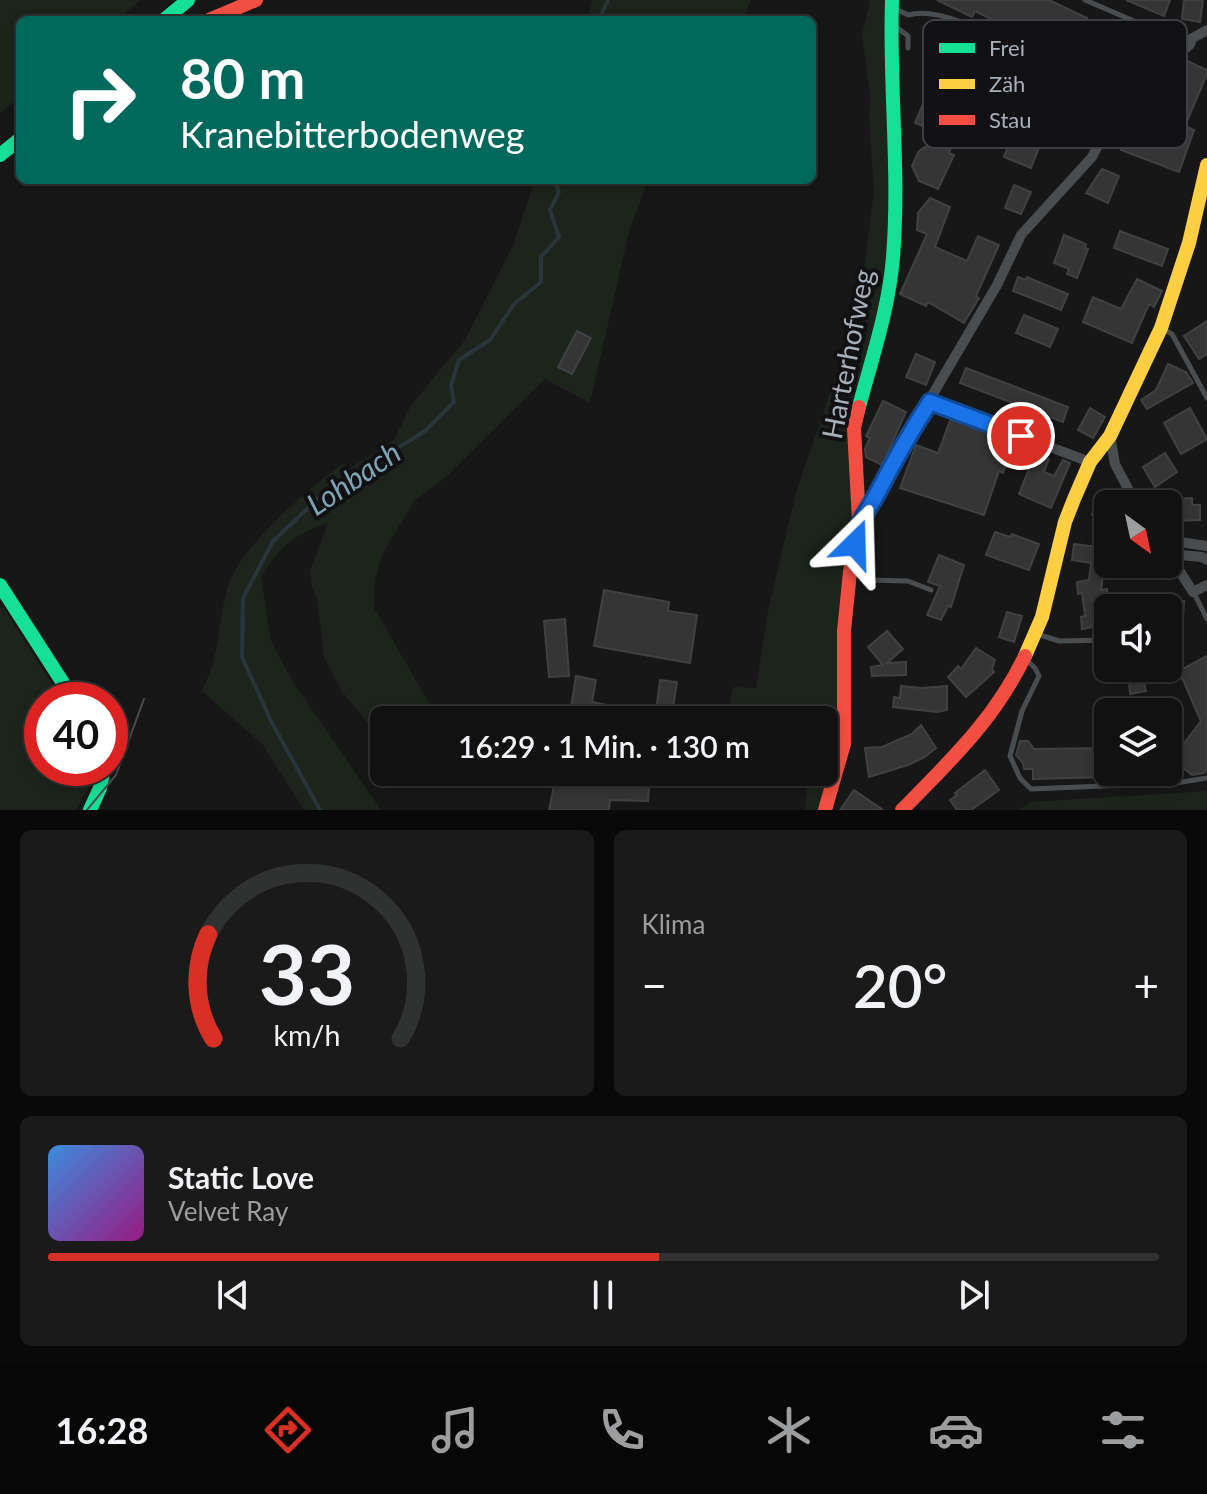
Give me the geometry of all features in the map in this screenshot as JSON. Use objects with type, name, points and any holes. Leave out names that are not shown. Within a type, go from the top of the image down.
[{"type":"street","points":[[169,16],[188,0]]},
{"type":"street","points":[[218,16],[256,0]]},
{"type":"street","name":"Harterhofweg","points":[[825,810],[844,744],[844,631],[859,521],[854,428],[889,290],[894,245],[896,175],[890,51],[892,3]]},
{"type":"street","points":[[1187,40],[1207,30]]},
{"type":"street","points":[[0,155],[16,142]]},
{"type":"street","points":[[859,521],[871,506],[997,285],[1021,235],[1097,148]]},
{"type":"street","points":[[902,810],[976,734],[1004,697],[1036,633],[1065,522],[1090,462],[1110,436],[1161,328],[1189,243],[1207,165]]},
{"type":"street","points":[[930,402],[1090,462]]},
{"type":"street","points":[[1110,436],[1115,464],[1129,490]]},
{"type":"street","points":[[1182,542],[1207,546]]},
{"type":"street","points":[[1182,555],[1207,560]]},
{"type":"street","points":[[1182,575],[1193,592],[1207,585]]},
{"type":"street","points":[[2,592],[62,682]]},
{"type":"street","points":[[90,810],[100,786]]},
{"type":"lane","points":[[1085,0],[1132,20]]},
{"type":"lane","points":[[892,3],[908,15],[921,11],[951,20]]},
{"type":"lane","points":[[891,24],[908,36],[908,48]]},
{"type":"lane","points":[[1187,51],[1195,36]]},
{"type":"lane","points":[[1161,328],[1172,334],[1207,398]]},
{"type":"lane","points":[[851,567],[865,580],[908,581],[931,590]]},
{"type":"lane","points":[[1193,592],[1207,620]]},
{"type":"lane","points":[[1036,633],[1059,641],[1094,640]]},
{"type":"lane","points":[[1024,658],[1039,676],[1022,711],[1010,756],[1020,778],[1031,789],[1176,783],[1207,778]]},
{"type":"shaded area","points":[[0,0],[141,0],[121,16],[16,16],[16,100],[0,113]]},
{"type":"shaded area","points":[[593,0],[751,0],[744,16],[588,16]]},
{"type":"shaded area","points":[[870,0],[892,0],[893,258],[854,428],[855,478],[844,744],[838,765],[838,706],[730,706],[733,687],[756,688],[769,605],[797,489],[832,387],[864,268],[874,192],[870,94],[862,35]]},
{"type":"shaded area","points":[[534,184],[647,184],[629,232],[590,403],[545,379],[445,478],[414,501],[382,555],[375,580],[374,608],[431,706],[370,706],[370,730],[341,690],[324,657],[317,599],[310,571],[328,522],[289,542],[261,576],[271,641],[293,682],[381,810],[304,810],[263,745],[202,691],[215,653],[227,590],[244,556],[293,504],[342,464],[350,468],[394,440],[411,405],[465,340],[513,245]]},
{"type":"shaded area","points":[[3,607],[51,682],[24,682],[24,786],[89,786],[76,810],[0,810],[0,608]]},
{"type":"shaded area","points":[[808,786],[832,786],[825,810],[805,810]]},
{"type":"shaded area","points":[[1207,791],[1207,810],[1018,810],[1031,802]]},
{"type":"building","points":[[937,0],[1049,0],[1087,18],[993,20],[975,11],[972,17]]},
{"type":"building","points":[[1126,0],[1170,0],[1164,16]]},
{"type":"building","points":[[1184,0],[1203,0],[1200,22],[1182,19]]},
{"type":"building","points":[[1187,61],[1207,70],[1187,121]]},
{"type":"building","points":[[923,104],[923,126],[915,123]]},
{"type":"building","points":[[1187,127],[1194,130],[1179,172],[1121,150],[1187,148]]},
{"type":"building","points":[[924,148],[951,148],[949,153],[954,155],[938,189],[919,181],[912,166]]},
{"type":"building","points":[[1008,148],[1039,148],[1031,168],[1004,157]]},
{"type":"building","points":[[1102,169],[1119,176],[1108,203],[1086,193]]},
{"type":"building","points":[[1014,185],[1031,192],[1021,214],[1005,208]]},
{"type":"building","points":[[930,198],[950,207],[935,247],[967,261],[978,236],[999,245],[976,296],[979,298],[964,323],[928,302],[926,306],[900,294],[927,234],[917,230],[918,213]]},
{"type":"building","points":[[1120,231],[1168,249],[1162,266],[1114,248]]},
{"type":"building","points":[[1064,235],[1086,244],[1085,248],[1088,249],[1077,278],[1067,274],[1069,269],[1054,263]]},
{"type":"building","points":[[1018,277],[1026,280],[1027,277],[1068,294],[1061,310],[1013,291]]},
{"type":"building","points":[[1137,279],[1162,291],[1154,307],[1149,304],[1132,343],[1083,322],[1093,297],[1121,309]]},
{"type":"building","points":[[1024,315],[1058,329],[1050,347],[1016,333]]},
{"type":"building","points":[[1207,321],[1207,354],[1199,359],[1184,336]]},
{"type":"building","points":[[577,331],[591,338],[572,374],[558,367]]},
{"type":"building","points":[[916,354],[935,362],[926,385],[906,377]]},
{"type":"building","points":[[1168,364],[1186,372],[1193,383],[1147,409],[1141,400],[1156,390]]},
{"type":"building","points":[[966,368],[1068,407],[1063,422],[960,383]]},
{"type":"building","points":[[883,401],[906,412],[882,465],[866,457],[865,449],[870,438],[866,436]]},
{"type":"building","points":[[1090,408],[1105,417],[1093,438],[1078,430]]},
{"type":"building","points":[[1190,408],[1207,439],[1181,454],[1164,423]]},
{"type":"building","points":[[951,418],[1014,442],[1003,473],[999,471],[984,515],[900,488],[916,445],[938,453]]},
{"type":"building","points":[[1165,453],[1177,472],[1155,487],[1143,467]]},
{"type":"building","points":[[1035,454],[1049,459],[1044,472],[1054,476],[1063,460],[1070,463],[1051,508],[1019,494]]},
{"type":"building","points":[[1192,498],[1192,505],[1200,505],[1200,520],[1182,521],[1182,499]]},
{"type":"building","points":[[995,532],[1010,537],[1012,534],[1039,544],[1029,570],[986,555]]},
{"type":"building","points":[[1074,544],[1094,546],[1094,578],[1103,578],[1101,590],[1107,589],[1107,594],[1094,594],[1093,627],[1082,629],[1081,617],[1085,616],[1077,582],[1089,580],[1091,563],[1072,560]]},
{"type":"building","points":[[939,555],[964,565],[951,607],[948,606],[941,620],[927,615],[940,586],[928,582]]},
{"type":"building","points":[[604,590],[669,602],[668,611],[697,615],[690,663],[594,646]]},
{"type":"building","points":[[1007,612],[1022,616],[1014,642],[999,637]]},
{"type":"building","points":[[565,619],[569,676],[549,677],[544,621]]},
{"type":"building","points":[[887,631],[903,649],[887,663],[906,662],[906,675],[872,676],[871,667],[883,665],[868,647]]},
{"type":"building","points":[[976,648],[995,660],[994,672],[966,697],[948,677],[958,666],[961,669]]},
{"type":"building","points":[[1207,656],[1207,769],[1204,773],[1192,775],[1182,767],[1182,746],[1201,721],[1182,678],[1182,669]]},
{"type":"building","points":[[576,676],[596,680],[592,702],[613,706],[571,706]]},
{"type":"building","points":[[660,680],[677,682],[673,706],[657,706]]},
{"type":"building","points":[[1129,682],[1144,682],[1146,691],[1130,694]]},
{"type":"building","points":[[901,686],[947,686],[947,710],[937,712],[893,707],[894,697],[900,698]]},
{"type":"building","points":[[921,725],[936,748],[908,765],[869,777],[865,748],[882,747],[912,734]]},
{"type":"building","points":[[1020,741],[1028,741],[1034,749],[1094,748],[1094,777],[1033,779],[1033,769],[1024,769],[1016,755]]},
{"type":"building","points":[[985,770],[999,790],[971,810],[957,810],[950,800]]},
{"type":"building","points":[[554,786],[649,786],[648,801],[610,800],[609,810],[549,810]]},
{"type":"building","points":[[854,790],[883,810],[840,810]]},
{"type":"waterway","name":"Lohbach","points":[[601,16],[608,0]]},
{"type":"waterway","name":"Lohbach","points":[[320,810],[271,721],[242,657],[243,598],[273,541],[322,495],[425,431],[454,402],[451,386],[459,360],[490,340],[514,304],[541,282],[541,257],[559,237],[550,210],[559,192],[556,184]]},
{"type":"tram line","points":[[87,810],[116,775],[144,699]]},
{"type":"traffic: fast","points":[[169,16],[188,0]]},
{"type":"traffic: fast","points":[[859,407],[884,314],[893,257],[892,0]]},
{"type":"traffic: fast","points":[[0,155],[16,142]]},
{"type":"traffic: fast","points":[[0,585],[62,682]]},
{"type":"traffic: fast","points":[[90,810],[100,786]]},
{"type":"traffic: slow","points":[[1025,656],[1042,617],[1065,522],[1074,499],[1090,462],[1110,436],[1161,328],[1189,243],[1207,165]]},
{"type":"traffic: jam","points":[[218,16],[256,0]]},
{"type":"traffic: jam","points":[[825,810],[844,744],[844,631],[859,521],[854,428],[859,407]]},
{"type":"traffic: jam","points":[[902,810],[985,720],[1025,656]]},
{"type":"route","points":[[855,544],[859,521],[871,506],[930,402],[1021,436]]}]
